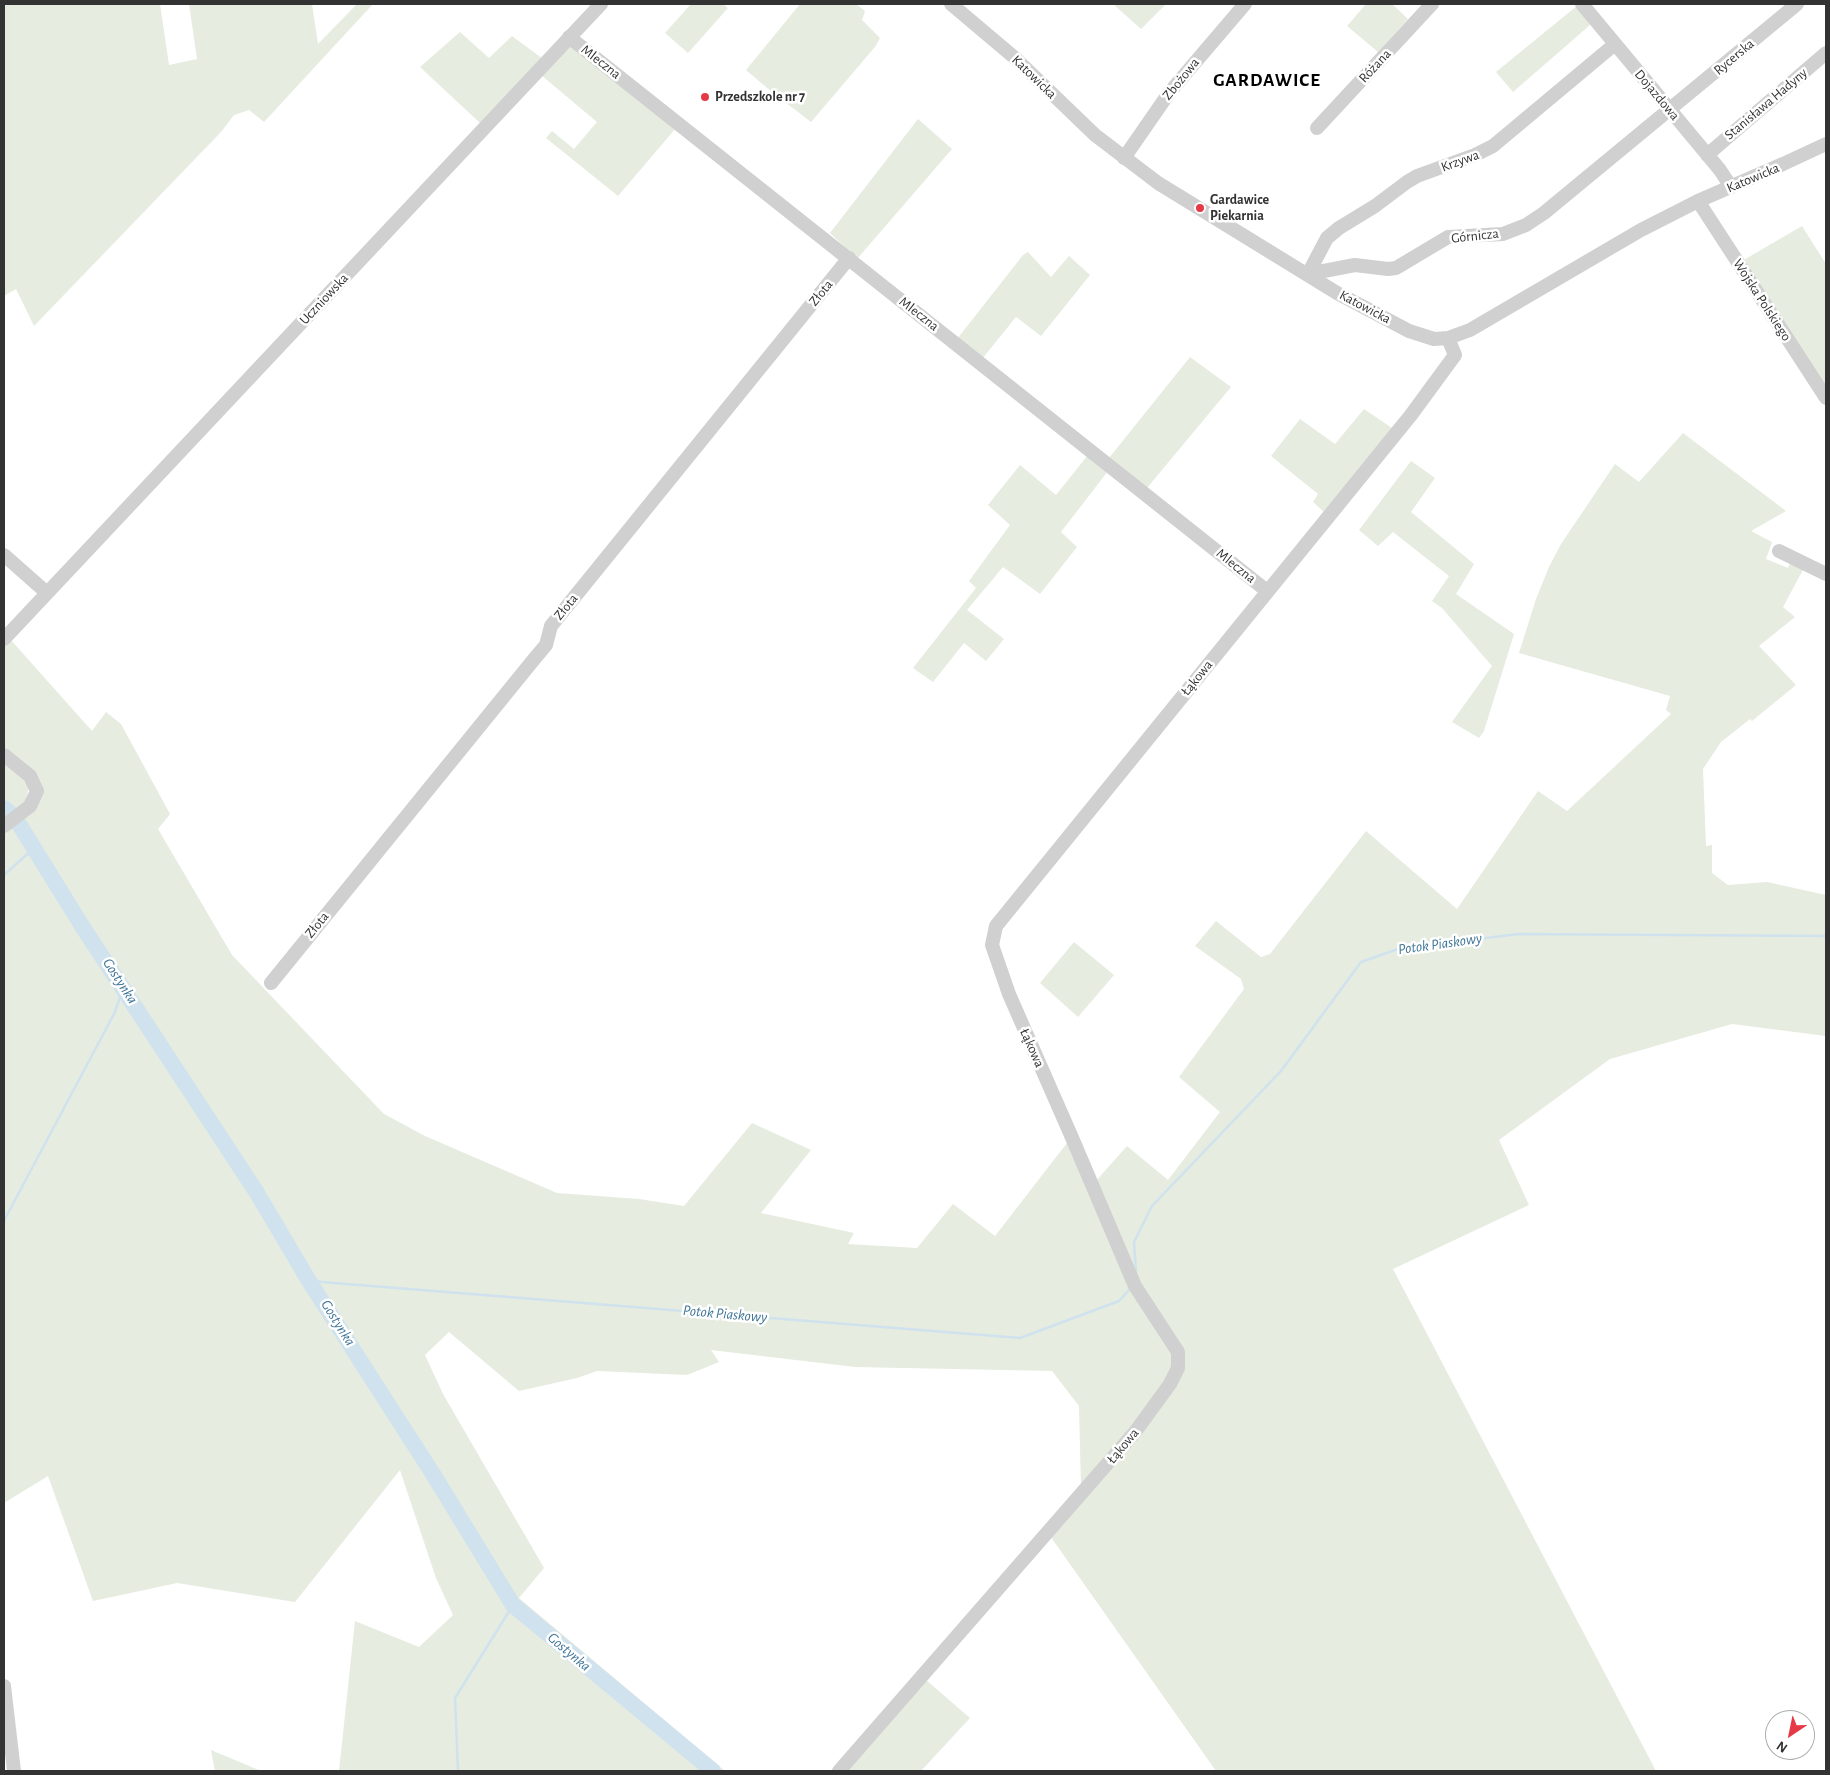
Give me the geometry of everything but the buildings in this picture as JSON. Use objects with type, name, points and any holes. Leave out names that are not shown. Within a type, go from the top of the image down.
[{"type":"street","name":"Uczniowska","points":[[4,639],[601,4]]},
{"type":"street","name":"Katowicka","points":[[951,4],[1015,58],[1095,135],[1158,182],[1365,309],[1409,330],[1434,339],[1448,338],[1470,330],[1606,250],[1698,201],[1826,144]]},
{"type":"street","name":"Zbożowa","points":[[1124,158],[1169,93],[1244,4]]},
{"type":"street","name":"Różana","points":[[1317,128],[1432,4]]},
{"type":"street","name":"Dojazdowa","points":[[1582,4],[1707,154],[1731,187]]},
{"type":"street","name":"Rycerska","points":[[1670,110],[1797,4]]},
{"type":"street","name":"Mleczna","points":[[570,37],[1267,591]]},
{"type":"street","name":"Krzywa","points":[[1308,274],[1327,238],[1339,228],[1375,206],[1417,176],[1475,155],[1493,146],[1615,44]]},
{"type":"street","name":"Stanisława Hadyny","points":[[1707,154],[1826,53]]},
{"type":"street","name":"Górnicza","points":[[1308,274],[1355,264],[1388,269],[1396,268],[1448,238],[1492,235],[1514,230],[1544,213],[1670,110]]},
{"type":"street","name":"Wojska Polskiego","points":[[1698,201],[1826,398]]},
{"type":"street","name":"Złota","points":[[270,983],[546,645],[552,626],[849,258]]},
{"type":"street","name":"Łąkowa","points":[[839,1771],[1135,1432],[1170,1384],[1178,1368],[1178,1352],[1134,1286],[1009,994],[992,945],[996,926],[1438,380],[1455,355],[1448,338]]},
{"type":"street","points":[[1779,551],[1826,574]]},
{"type":"street","points":[[4,555],[47,593]]},
{"type":"street","points":[[4,754],[30,776],[37,791],[30,806],[4,826]]},
{"type":"street","points":[[4,1686],[14,1771]]},
{"type":"shaded area","points":[[4,4],[160,4],[169,65],[197,59],[189,4],[312,4],[318,44],[357,4],[373,4],[264,122],[249,110],[234,115],[221,132],[34,326],[16,289],[4,296]]},
{"type":"shaded area","points":[[691,4],[723,4],[728,8],[688,53],[665,33]]},
{"type":"shaded area","points":[[800,4],[856,4],[865,11],[862,20],[880,38],[875,47],[811,122],[746,70]]},
{"type":"shaded area","points":[[1113,4],[1166,4],[1141,29]]},
{"type":"shaded area","points":[[1366,4],[1392,4],[1408,19],[1378,52],[1347,26]]},
{"type":"shaded area","points":[[1578,5],[1590,25],[1513,92],[1496,72]]},
{"type":"shaded area","points":[[460,32],[489,58],[512,36],[543,59],[480,123],[420,67]]},
{"type":"shaded area","points":[[571,46],[676,128],[618,196],[546,138],[552,131],[574,149],[597,122],[541,75]]},
{"type":"shaded area","points":[[918,119],[952,149],[857,259],[830,233]]},
{"type":"shaded area","points":[[1802,226],[1826,264],[1826,383],[1824,384],[1742,261]]},
{"type":"shaded area","points":[[1028,252],[1051,277],[1069,256],[1090,275],[1041,336],[1016,317],[982,359],[957,339],[1023,255]]},
{"type":"shaded area","points":[[1190,357],[1231,387],[1147,488],[1109,458]]},
{"type":"shaded area","points":[[1364,409],[1395,430],[1324,512],[1313,502],[1318,494],[1271,456],[1300,419],[1335,444]]},
{"type":"shaded area","points":[[1683,433],[1786,511],[1751,531],[1772,542],[1766,559],[1788,568],[1791,561],[1804,568],[1783,607],[1795,617],[1759,646],[1796,685],[1752,721],[1750,719],[1721,742],[1703,769],[1706,846],[1712,845],[1712,873],[1728,885],[1767,882],[1826,895],[1826,1036],[1732,1024],[1610,1059],[1499,1140],[1529,1205],[1393,1269],[1656,1771],[1216,1771],[1048,1533],[1081,1487],[1079,1406],[1052,1371],[855,1367],[711,1350],[719,1362],[687,1375],[597,1371],[577,1378],[519,1391],[449,1332],[425,1355],[443,1394],[544,1568],[519,1598],[725,1771],[339,1771],[355,1621],[419,1647],[453,1615],[436,1578],[400,1470],[295,1602],[177,1583],[93,1601],[48,1476],[4,1503],[4,832],[41,799],[36,781],[4,750],[4,645],[10,639],[92,731],[106,712],[121,724],[170,814],[158,829],[232,955],[384,1114],[425,1136],[557,1193],[639,1199],[684,1206],[752,1123],[811,1150],[761,1213],[854,1233],[848,1244],[917,1248],[953,1204],[995,1236],[1067,1143],[1088,1190],[1127,1146],[1168,1180],[1220,1112],[1179,1077],[1244,989],[1241,979],[1195,946],[1216,921],[1261,957],[1270,954],[1366,831],[1457,909],[1538,791],[1567,811],[1671,714],[1666,710],[1670,696],[1519,653],[1536,599],[1549,567],[1561,544],[1615,464],[1639,482]]},
{"type":"shaded area","points":[[1088,455],[1108,471],[1061,532],[1077,547],[1040,594],[1003,567],[967,610],[1004,639],[986,661],[964,643],[933,682],[913,668],[976,588],[969,581],[1010,525],[988,505],[1020,465],[1056,495]]},
{"type":"shaded area","points":[[1411,461],[1435,478],[1411,512],[1474,564],[1456,594],[1514,634],[1484,731],[1479,738],[1452,722],[1492,666],[1442,608],[1432,601],[1449,576],[1393,532],[1378,546],[1359,530]]},
{"type":"shaded area","points":[[4,760],[21,773],[29,787],[25,802],[4,818]]},
{"type":"shaded area","points":[[1074,942],[1114,975],[1078,1017],[1040,983]]},
{"type":"shaded area","points":[[925,1679],[970,1718],[921,1771],[845,1771]]},
{"type":"shaded area","points":[[211,1750],[261,1771],[215,1771]]},
{"type":"waterway","name":"Gostynka","points":[[4,808],[9,812]]},
{"type":"waterway","name":"Gostynka","points":[[19,824],[82,926],[257,1193],[309,1281],[433,1474],[513,1605],[713,1771]]},
{"type":"waterway","points":[[4,875],[33,849]]},
{"type":"waterway","name":"Potok Piaskowy","points":[[1136,1273],[1134,1242],[1152,1206],[1281,1071],[1361,962],[1398,949],[1518,934],[1826,936]]},
{"type":"waterway","points":[[6,1217],[114,1014],[123,989]]},
{"type":"waterway","name":"Potok Piaskowy","points":[[309,1281],[1020,1338],[1119,1301],[1130,1289]]},
{"type":"waterway","points":[[458,1771],[455,1698],[513,1605]]},
{"type":"place","name":"Przedszkole nr 7","points":[[705,97]]},
{"type":"place","name":"Gardawice Piekarnia","points":[[1200,208]]},
{"type":"district","name":"GARDAWICE","points":[[1267,80]]}]
